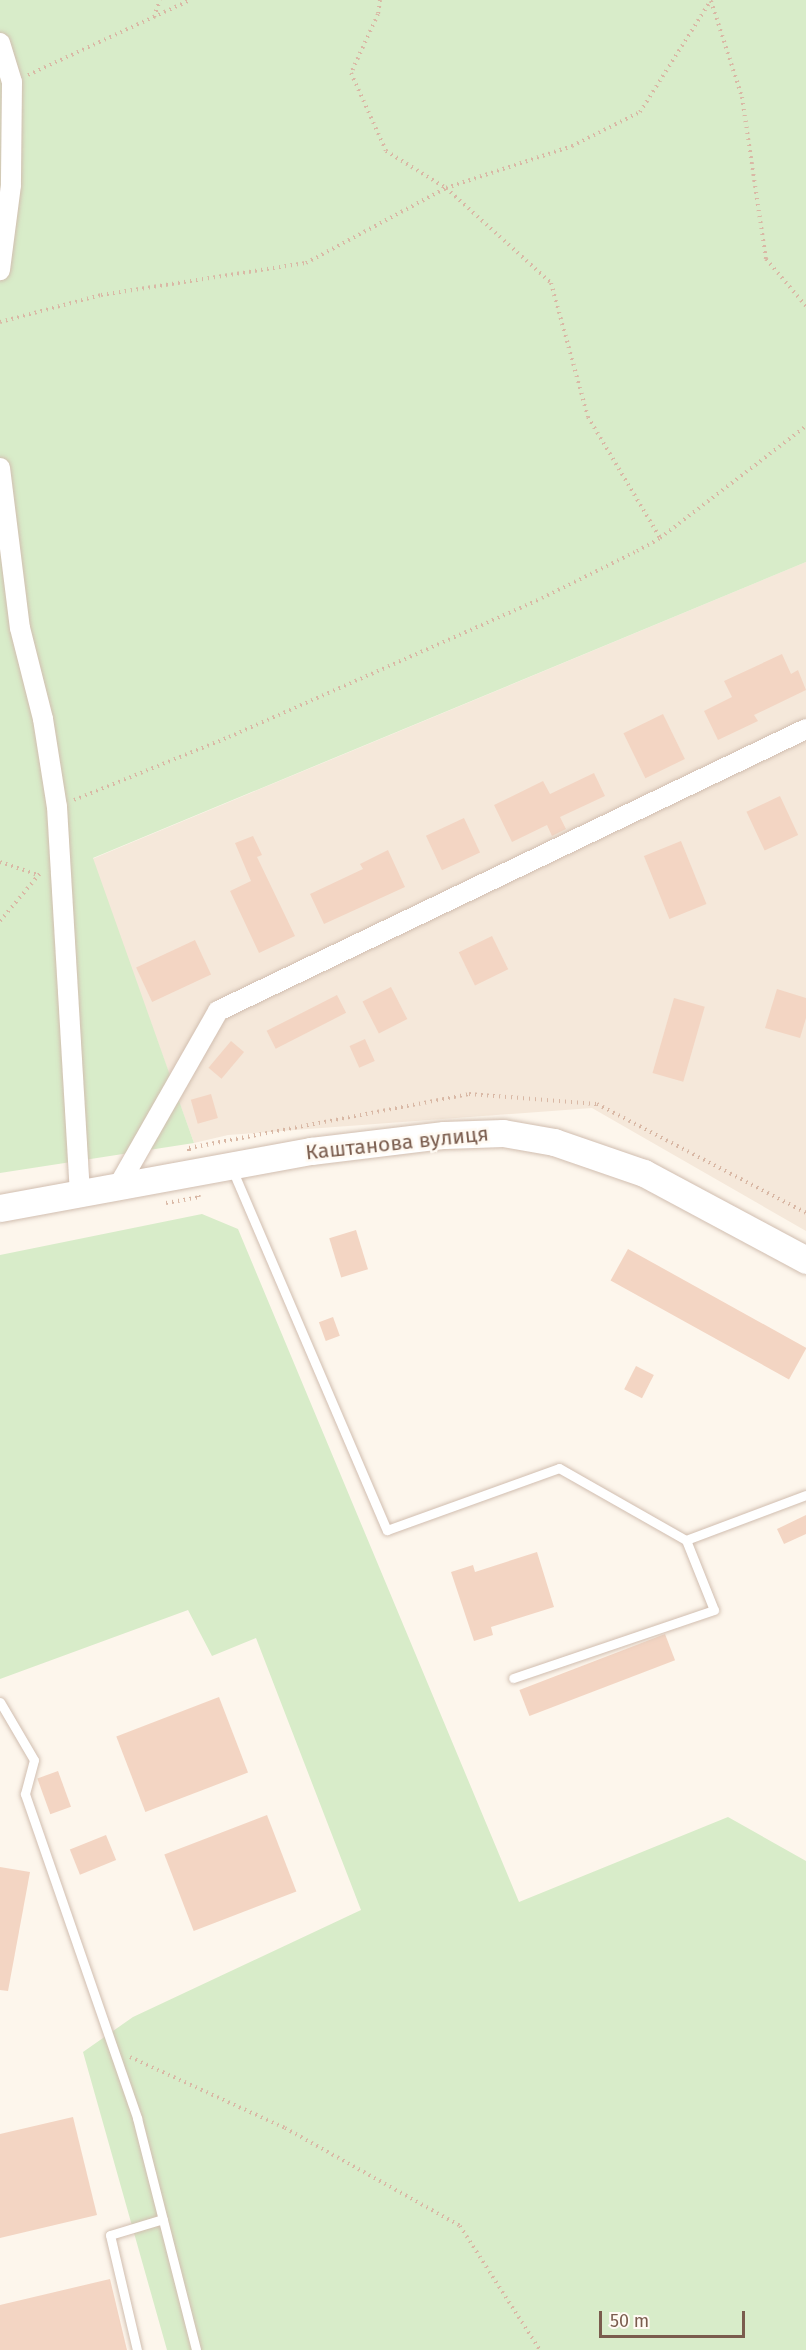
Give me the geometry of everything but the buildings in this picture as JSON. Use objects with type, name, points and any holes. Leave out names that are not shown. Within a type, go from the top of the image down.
[{"type":"main road","name":"Каштанова вулиця","points":[[0,1208],[120,1183],[230,1164],[444,1135],[503,1133],[554,1142],[644,1173],[806,1260]]},
{"type":"street","points":[[0,44],[12,82],[11,185],[0,270]]},
{"type":"street","points":[[0,468],[20,628],[43,719],[57,807],[80,1191]]},
{"type":"street","points":[[120,1183],[218,1011],[806,729]]},
{"type":"lane","points":[[230,1164],[387,1530],[559,1468],[686,1540],[714,1610],[513,1678]]},
{"type":"lane","points":[[686,1540],[806,1495]]},
{"type":"lane","points":[[0,1702],[34,1760],[25,1794],[137,2118],[196,2350]]},
{"type":"lane","points":[[137,2350],[110,2235],[163,2219]]},
{"type":"path","points":[[153,17],[160,0]]},
{"type":"path","points":[[12,82],[190,0]]},
{"type":"path","points":[[380,0],[351,73],[386,151],[446,188],[551,284],[588,417],[660,538]]},
{"type":"path","points":[[0,322],[102,295],[306,263],[446,188],[572,146],[640,112],[711,0]]},
{"type":"path","points":[[711,0],[742,98],[766,259],[806,306]]},
{"type":"path","points":[[57,807],[229,737],[542,598],[660,538],[806,426]]},
{"type":"path","points":[[0,921],[60,849]]},
{"type":"path","points":[[0,862],[38,875]]},
{"type":"path","points":[[114,2049],[285,2128],[460,2226],[540,2350]]},
{"type":"shaded area","points":[[806,562],[806,1231],[592,1108],[228,1135],[194,1143],[92,859]]},
{"type":"green space","points":[[0,0],[806,0],[806,562],[93,858],[194,1143],[0,1173]]},
{"type":"green space","points":[[202,1214],[238,1229],[519,1902],[728,1817],[806,1861],[806,2350],[167,2350],[83,2052],[133,2017],[361,1910],[256,1638],[212,1656],[188,1610],[0,1679],[0,1255]]}]
